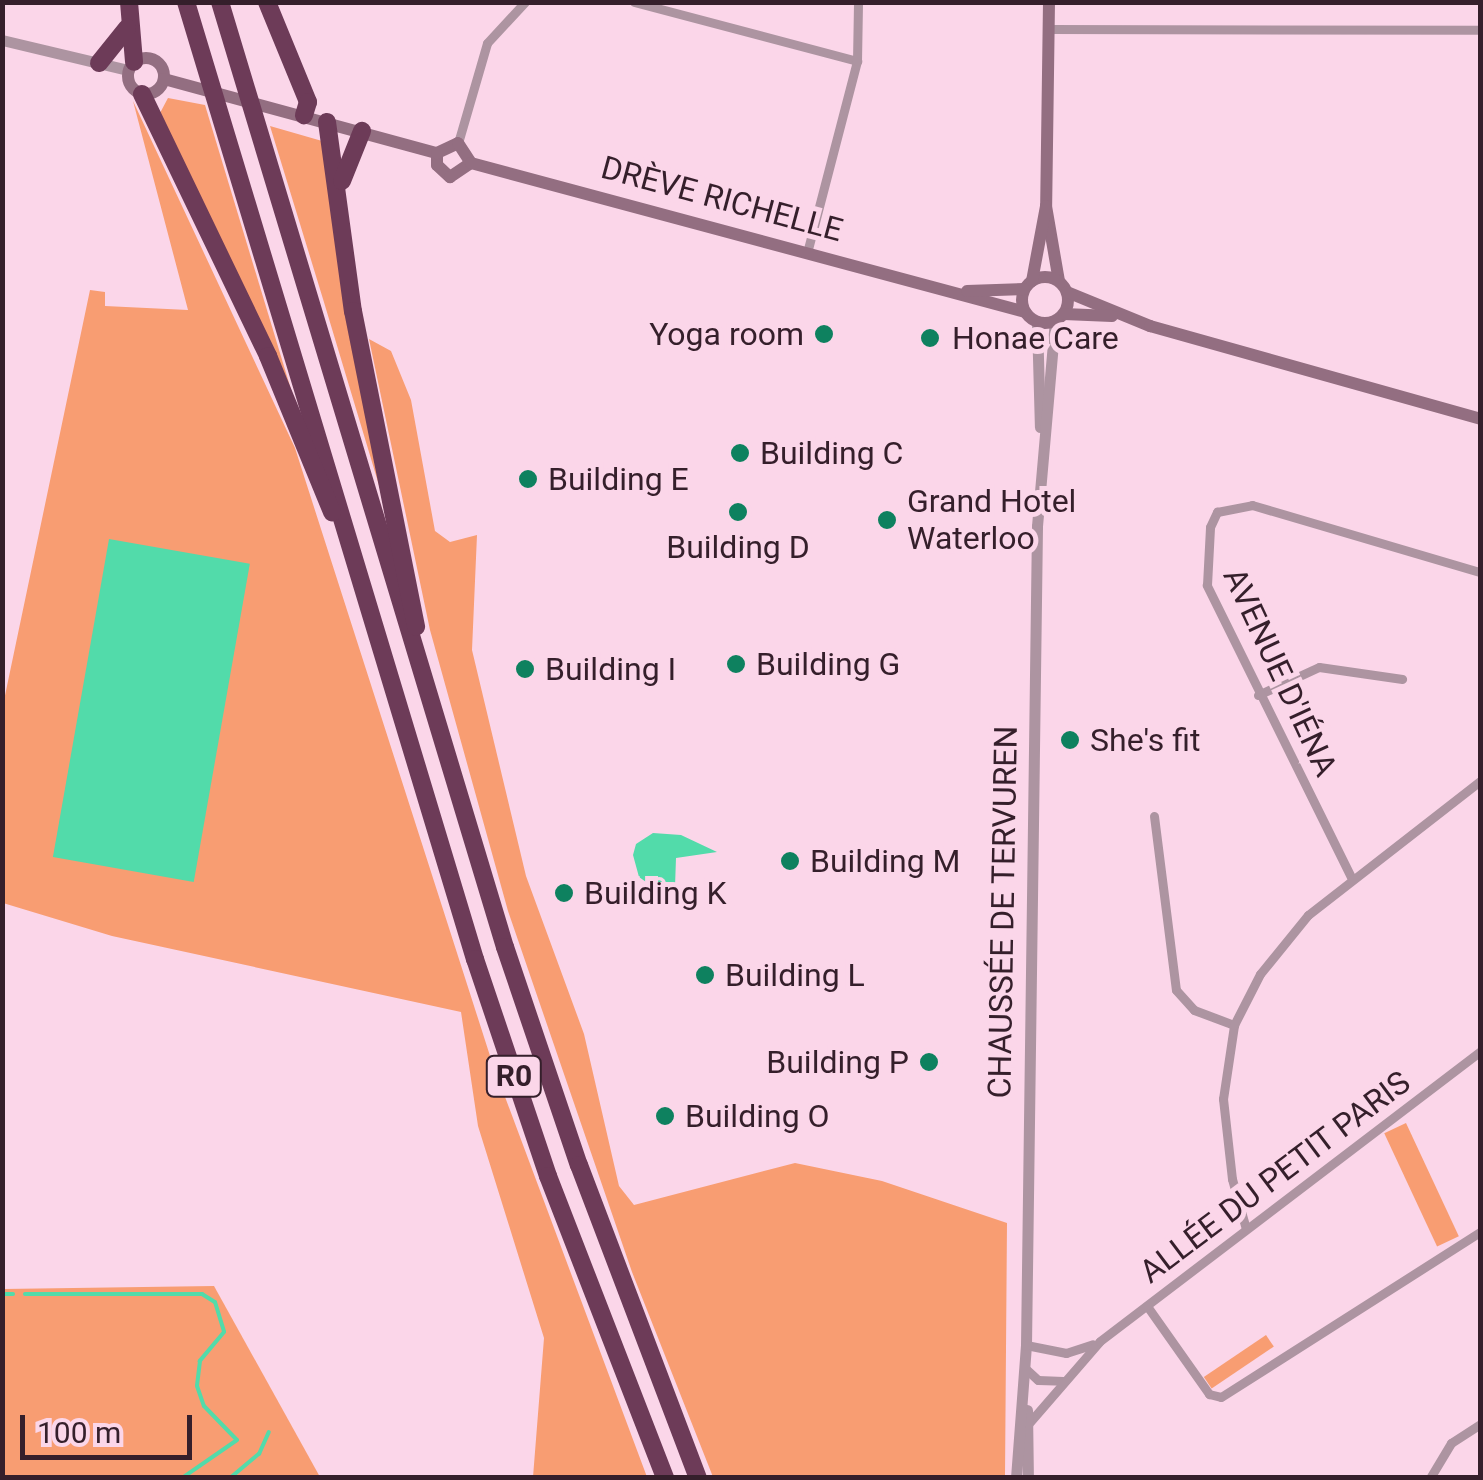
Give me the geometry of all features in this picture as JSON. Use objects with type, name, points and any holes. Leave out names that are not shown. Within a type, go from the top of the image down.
[{"type":"highway","points":[[129,2],[126,28],[131,66]]},
{"type":"highway","name":"R0","points":[[186,2],[512,1071],[664,1478]]},
{"type":"highway","name":"R0","points":[[220,2],[548,1076],[698,1478]]},
{"type":"highway","points":[[267,2],[308,102],[304,116]]},
{"type":"highway","points":[[100,62],[126,28]]},
{"type":"highway","points":[[142,94],[268,356],[325,502],[347,533]]},
{"type":"highway","points":[[327,122],[340,191],[353,311],[417,617],[414,644]]},
{"type":"highway","points":[[340,191],[362,131]]},
{"type":"main road","points":[[1049,2],[1046,206],[1025,312],[1037,322],[1122,317]]},
{"type":"main road","points":[[164,79],[156,91],[142,94],[130,85],[131,66],[151,59],[164,79],[437,153],[458,143],[470,163],[464,174],[450,177],[436,166],[437,153]]},
{"type":"main road","name":"DRÈVE RICHELLE","points":[[470,163],[808,249],[1025,312]]},
{"type":"main road","points":[[1046,206],[1064,286],[1060,318]]},
{"type":"main road","points":[[1064,286],[1122,317],[1480,419]]},
{"type":"main road","name":"DRÈVE RICHELLE","points":[[958,290],[1064,286]]},
{"type":"street","points":[[458,143],[487,43],[525,2]]},
{"type":"street","points":[[634,2],[856,60]]},
{"type":"street","points":[[808,249],[856,60],[858,2]]},
{"type":"street","points":[[1048,29],[1480,30]]},
{"type":"street","points":[[2,40],[131,66]]},
{"type":"street","name":"CHAUSSÉE DE TERVUREN","points":[[1040,428],[1060,318]]},
{"type":"street","name":"CHAUSSÉE DE TERVUREN","points":[[1016,1478],[1026,1369],[1040,428],[1037,322]]},
{"type":"street","name":"AVENUE D'IÉNA","points":[[1352,880],[1206,585],[1203,563],[1217,512],[1252,505],[1480,572]]},
{"type":"street","points":[[1258,695],[1319,667],[1402,679]]},
{"type":"street","points":[[1246,1229],[1232,1179],[1223,1100],[1234,1025],[1286,937],[1352,880],[1480,781]]},
{"type":"street","points":[[1154,816],[1176,990],[1194,1010],[1234,1025]]},
{"type":"street","name":"ALLÉE DU PETIT PARIS","points":[[1029,1423],[1100,1341],[1480,1051]]},
{"type":"street","points":[[1147,1306],[1208,1394],[1221,1396],[1480,1232]]},
{"type":"street","name":"ALLÉE DU PETIT PARIS","points":[[1026,1345],[1066,1353],[1100,1341]]},
{"type":"street","points":[[1026,1369],[1038,1380],[1063,1381]]},
{"type":"street","name":"CHAUSSÉE DE TERVUREN","points":[[1025,1396],[1029,1423],[1028,1478]]},
{"type":"street","points":[[1430,1478],[1451,1443],[1480,1424]]},
{"type":"shaded area","points":[[168,98],[205,105],[299,416],[160,113]]},
{"type":"shaded area","points":[[133,101],[295,448],[492,1062],[647,1477],[533,1477],[544,1338],[478,1126],[461,1012],[112,936],[3,903],[3,705],[90,290],[105,292],[105,306],[188,310]]},
{"type":"shaded area","points":[[270,126],[329,143],[381,492],[323,299]]},
{"type":"shaded area","points":[[369,339],[391,351],[411,400],[435,531],[450,542],[477,535],[472,650],[526,876],[584,1034],[619,1186],[634,1205],[795,1163],[882,1181],[1007,1223],[1005,1477],[713,1477],[632,1272],[508,911],[430,630]]},
{"type":"shaded area","points":[[109,539],[250,564],[194,882],[53,857]]},
{"type":"shaded area","points":[[653,833],[681,835],[717,852],[676,858],[675,887],[656,889],[639,877],[633,855],[636,844]]},
{"type":"shaded area","points":[[1406,1123],[1459,1236],[1437,1246],[1384,1133]]},
{"type":"shaded area","points":[[214,1286],[320,1477],[3,1477],[3,1289]]},
{"type":"shaded area","points":[[1266,1335],[1274,1347],[1212,1389],[1204,1377]]},
{"type":"waterway","points":[[2,1294],[13,1294]]},
{"type":"waterway","points":[[25,1294],[202,1294],[215,1302],[224,1332],[200,1361],[197,1386],[204,1406],[237,1440],[182,1478]]},
{"type":"waterway","points":[[230,1478],[259,1454],[269,1432]]},
{"type":"place","name":"Yoga room","points":[[824,334]]},
{"type":"place","name":"Honae Care","points":[[930,338]]},
{"type":"place","name":"Building C","points":[[740,453]]},
{"type":"place","name":"Building E","points":[[528,479]]},
{"type":"place","name":"Building D","points":[[738,512]]},
{"type":"place","name":"Grand Hotel Waterloo","points":[[887,520]]},
{"type":"place","name":"Building G","points":[[736,664]]},
{"type":"place","name":"Building I","points":[[525,669]]},
{"type":"place","name":"She's fit","points":[[1070,740]]},
{"type":"place","name":"Building M","points":[[790,861]]},
{"type":"place","name":"Building K","points":[[564,893]]},
{"type":"place","name":"Building L","points":[[705,975]]},
{"type":"place","name":"Building P","points":[[929,1062]]},
{"type":"place","name":"Building O","points":[[665,1116]]}]
